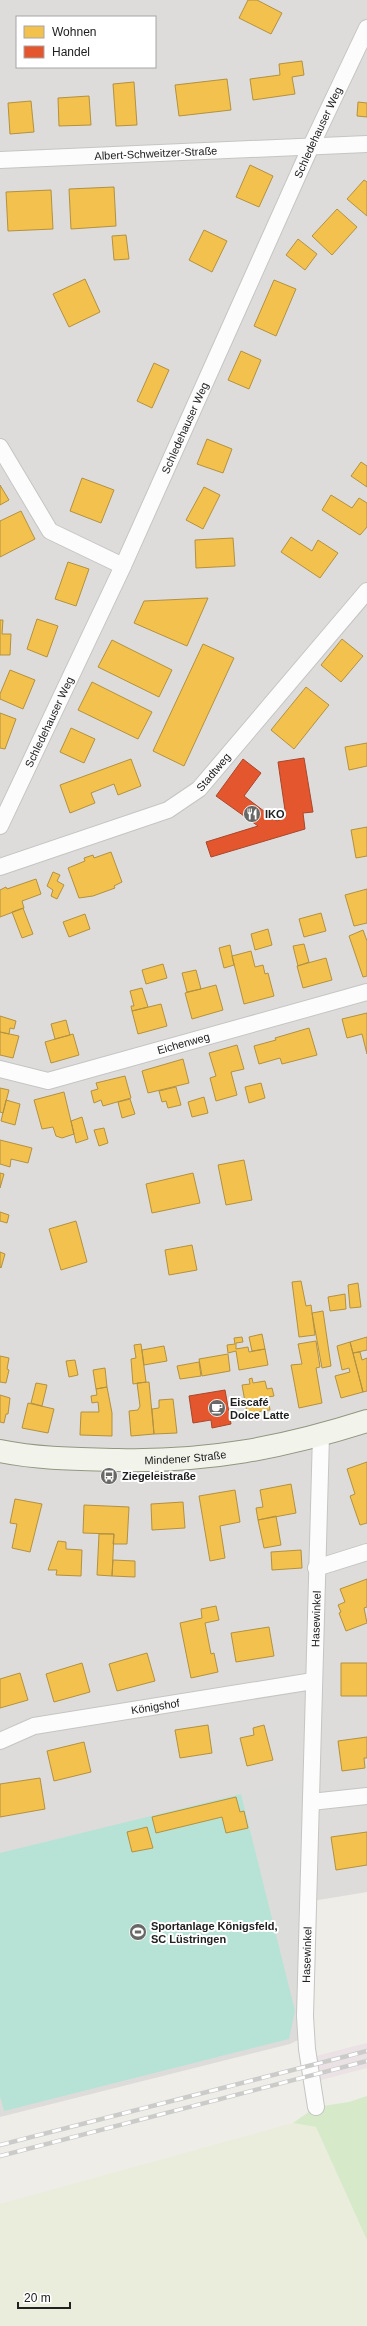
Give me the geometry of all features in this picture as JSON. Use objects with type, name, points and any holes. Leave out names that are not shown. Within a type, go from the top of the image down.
[{"type":"main road","name":"Mindener Straße","points":[[2,1454],[106,1460],[206,1458],[279,1446],[321,1436],[367,1422]]},
{"type":"street","name":"Schledehauser Weg","points":[[0,826],[123,566],[311,146],[367,28]]},
{"type":"street","name":"Albert-Schweitzer-Straße","points":[[0,160],[367,144]]},
{"type":"street","points":[[0,447],[50,531],[123,566]]},
{"type":"street","name":"Stadtweg","points":[[0,867],[168,810],[199,789],[367,591]]},
{"type":"street","name":"Eichenweg","points":[[0,1070],[48,1081],[367,992]]},
{"type":"street","name":"Hasewinkel","points":[[316,2107],[307,2049],[305,2016],[316,1568],[321,1436]]},
{"type":"street","points":[[316,1568],[367,1552]]},
{"type":"street","name":"Königshof","points":[[0,1741],[34,1726],[313,1681]]},
{"type":"street","points":[[311,1802],[367,1796]]},
{"type":"shaded area","points":[[0,0],[367,0],[367,1892],[300,1903],[298,2040],[290,2044],[0,2117]]},
{"type":"shaded area","points":[[301,1781],[299,2015],[296,2014],[241,1794]]},
{"type":"shaded area","points":[[367,2043],[367,2068],[321,2080],[316,2056]]},
{"type":"green space","name":"Sportanlage Königsfeld, SC Lüstringen","points":[[241,1794],[295,2011],[289,2039],[4,2111],[0,2096],[0,1853]]},
{"type":"green space","points":[[367,2096],[367,2240],[316,2127],[293,2123],[316,2107],[349,2102]]},
{"type":"green space","points":[[293,2123],[316,2127],[367,2240],[367,2326],[0,2326],[0,2204]]},
{"type":"building: Wohnen","points":[[248,0],[257,0],[282,13],[271,34],[239,18]]},
{"type":"building: Wohnen","points":[[302,61],[304,75],[292,77],[295,94],[253,100],[250,79],[280,75],[279,64]]},
{"type":"building: Wohnen","points":[[227,79],[231,110],[179,116],[175,85]]},
{"type":"building: Wohnen","points":[[134,82],[137,125],[116,126],[113,84]]},
{"type":"building: Wohnen","points":[[89,96],[91,125],[59,126],[58,98]]},
{"type":"building: Wohnen","points":[[31,101],[34,132],[10,134],[8,103]]},
{"type":"building: Wohnen","points":[[358,102],[367,103],[367,117],[357,116]]},
{"type":"building: Wohnen","points":[[250,165],[273,176],[259,207],[236,197]]},
{"type":"building: Wohnen","points":[[364,180],[367,182],[367,216],[347,199]]},
{"type":"building: Wohnen","points":[[114,187],[116,226],[71,229],[69,189]]},
{"type":"building: Wohnen","points":[[51,190],[53,229],[8,231],[6,192]]},
{"type":"building: Wohnen","points":[[337,209],[357,227],[332,255],[312,236]]},
{"type":"building: Wohnen","points":[[204,230],[227,241],[212,272],[189,260]]},
{"type":"building: Wohnen","points":[[126,235],[129,259],[114,260],[112,236]]},
{"type":"building: Wohnen","points":[[298,239],[317,254],[305,270],[286,255]]},
{"type":"building: Wohnen","points":[[85,279],[100,312],[69,327],[53,294]]},
{"type":"building: Wohnen","points":[[274,280],[296,289],[276,336],[254,326]]},
{"type":"building: Wohnen","points":[[241,351],[261,360],[249,389],[228,380]]},
{"type":"building: Wohnen","points":[[154,363],[169,370],[152,408],[137,401]]},
{"type":"building: Wohnen","points":[[207,439],[232,449],[223,473],[197,464]]},
{"type":"building: Wohnen","points":[[361,462],[367,466],[367,487],[351,476]]},
{"type":"building: Wohnen","points":[[82,478],[114,490],[101,523],[70,511]]},
{"type":"building: Wohnen","points":[[0,485],[9,500],[0,505]]},
{"type":"building: Wohnen","points":[[204,487],[220,495],[203,529],[186,520]]},
{"type":"building: Wohnen","points":[[331,495],[352,508],[359,498],[367,503],[367,527],[360,535],[322,510]]},
{"type":"building: Wohnen","points":[[21,511],[35,539],[0,557],[0,521]]},
{"type":"building: Wohnen","points":[[291,537],[312,551],[318,540],[338,553],[320,578],[281,552]]},
{"type":"building: Wohnen","points":[[233,538],[235,566],[196,568],[195,540]]},
{"type":"building: Wohnen","points":[[68,562],[89,569],[76,606],[55,599]]},
{"type":"building: Wohnen","points":[[208,598],[187,646],[134,623],[144,601]]},
{"type":"building: Wohnen","points":[[37,619],[58,626],[47,657],[27,649]]},
{"type":"building: Wohnen","points":[[0,620],[3,620],[2,634],[11,634],[10,655],[0,655]]},
{"type":"building: Wohnen","points":[[342,639],[363,656],[341,682],[321,665]]},
{"type":"building: Wohnen","points":[[112,640],[172,670],[159,697],[98,667]]},
{"type":"building: Wohnen","points":[[203,644],[234,658],[184,766],[153,751]]},
{"type":"building: Wohnen","points":[[10,670],[35,680],[23,709],[0,699],[0,694]]},
{"type":"building: Wohnen","points":[[92,682],[152,712],[138,739],[78,710]]},
{"type":"building: Wohnen","points":[[306,687],[329,705],[294,749],[271,730]]},
{"type":"building: Wohnen","points":[[0,713],[16,719],[5,749],[0,748]]},
{"type":"building: Wohnen","points":[[71,728],[95,739],[84,763],[60,752]]},
{"type":"building: Wohnen","points":[[367,743],[367,766],[349,770],[345,747]]},
{"type":"building: Wohnen","points":[[131,759],[141,786],[118,795],[114,784],[91,793],[95,803],[70,813],[60,785]]},
{"type":"building: Wohnen","points":[[367,827],[367,856],[356,858],[351,830]]},
{"type":"building: Wohnen","points":[[111,852],[122,882],[114,886],[115,888],[93,896],[79,898],[68,868],[85,861],[84,858],[93,855],[94,858]]},
{"type":"building: Wohnen","points":[[53,872],[60,875],[57,881],[64,885],[57,899],[51,896],[53,890],[47,886]]},
{"type":"building: Wohnen","points":[[36,879],[41,894],[22,901],[24,908],[0,917],[0,890]]},
{"type":"building: Wohnen","points":[[367,889],[367,923],[354,926],[345,895]]},
{"type":"building: Wohnen","points":[[23,908],[33,934],[22,938],[12,912]]},
{"type":"building: Wohnen","points":[[321,913],[326,931],[304,937],[299,919]]},
{"type":"building: Wohnen","points":[[85,914],[90,929],[69,937],[63,922]]},
{"type":"building: Wohnen","points":[[268,929],[272,945],[255,950],[251,934]]},
{"type":"building: Wohnen","points":[[363,930],[367,941],[367,976],[363,977],[349,936]]},
{"type":"building: Wohnen","points":[[304,944],[309,962],[298,966],[293,946]]},
{"type":"building: Wohnen","points":[[230,945],[234,965],[224,968],[219,948]]},
{"type":"building: Wohnen","points":[[251,951],[255,967],[263,965],[265,974],[268,973],[274,996],[244,1004],[232,956]]},
{"type":"building: Wohnen","points":[[326,958],[332,980],[303,988],[297,966]]},
{"type":"building: Wohnen","points":[[163,964],[167,978],[146,984],[142,970]]},
{"type":"building: Wohnen","points":[[196,970],[201,989],[187,992],[182,973]]},
{"type":"building: Wohnen","points":[[216,985],[223,1010],[192,1019],[185,993]]},
{"type":"building: Wohnen","points":[[142,988],[148,1007],[132,1011],[131,1006],[134,1006],[130,991]]},
{"type":"building: Wohnen","points":[[161,1004],[167,1026],[138,1034],[132,1011]]},
{"type":"building: Wohnen","points":[[367,1013],[367,1054],[362,1034],[347,1038],[342,1019]]},
{"type":"building: Wohnen","points":[[0,1016],[16,1021],[14,1029],[10,1028],[9,1034],[0,1032]]},
{"type":"building: Wohnen","points":[[66,1020],[70,1035],[55,1039],[51,1024]]},
{"type":"building: Wohnen","points":[[309,1028],[317,1055],[282,1064],[280,1058],[259,1064],[254,1046]]},
{"type":"building: Wohnen","points":[[0,1032],[19,1036],[13,1058],[0,1055]]},
{"type":"building: Wohnen","points":[[73,1034],[79,1055],[51,1063],[45,1042]]},
{"type":"building: Wohnen","points":[[237,1045],[244,1069],[231,1072],[237,1095],[216,1101],[210,1078],[216,1076],[209,1053]]},
{"type":"building: Wohnen","points":[[183,1059],[189,1083],[148,1093],[142,1071]]},
{"type":"building: Wohnen","points":[[125,1076],[131,1098],[103,1106],[101,1100],[94,1103],[91,1091],[98,1089],[96,1083]]},
{"type":"building: Wohnen","points":[[261,1083],[265,1098],[249,1103],[245,1087]]},
{"type":"building: Wohnen","points":[[176,1087],[181,1105],[168,1108],[166,1101],[162,1102],[159,1091]]},
{"type":"building: Wohnen","points":[[0,1088],[9,1090],[3,1113],[0,1112]]},
{"type":"building: Wohnen","points":[[64,1092],[74,1134],[62,1138],[56,1136],[53,1127],[42,1129],[34,1100]]},
{"type":"building: Wohnen","points":[[204,1097],[208,1113],[192,1117],[188,1102]]},
{"type":"building: Wohnen","points":[[130,1099],[135,1114],[122,1118],[118,1102]]},
{"type":"building: Wohnen","points":[[6,1100],[20,1104],[15,1125],[1,1121]]},
{"type":"building: Wohnen","points":[[82,1117],[88,1139],[76,1143],[71,1121]]},
{"type":"building: Wohnen","points":[[104,1128],[108,1143],[99,1146],[94,1130]]},
{"type":"building: Wohnen","points":[[0,1140],[32,1148],[28,1163],[11,1159],[10,1167],[0,1164]]},
{"type":"building: Wohnen","points":[[244,1160],[252,1200],[226,1205],[218,1165]]},
{"type":"building: Wohnen","points":[[0,1173],[4,1174],[0,1188]]},
{"type":"building: Wohnen","points":[[193,1173],[200,1203],[152,1213],[146,1184]]},
{"type":"building: Wohnen","points":[[0,1212],[9,1215],[7,1223],[0,1221]]},
{"type":"building: Wohnen","points":[[76,1221],[87,1262],[61,1270],[49,1229]]},
{"type":"building: Wohnen","points":[[192,1245],[197,1270],[169,1275],[165,1250]]},
{"type":"building: Wohnen","points":[[0,1252],[5,1254],[1,1268],[0,1267]]},
{"type":"building: Wohnen","points":[[301,1281],[306,1306],[311,1305],[315,1335],[299,1337],[292,1282]]},
{"type":"building: Wohnen","points":[[358,1283],[361,1307],[350,1308],[348,1285]]},
{"type":"building: Wohnen","points":[[345,1294],[346,1309],[330,1311],[328,1297]]},
{"type":"building: Wohnen","points":[[323,1311],[331,1366],[322,1368],[312,1313]]},
{"type":"building: Wohnen","points":[[262,1334],[265,1349],[252,1351],[249,1337]]},
{"type":"building: Wohnen","points":[[242,1337],[243,1342],[236,1343],[236,1349],[248,1347],[249,1352],[265,1349],[268,1365],[239,1370],[236,1351],[228,1353],[227,1345],[235,1344],[234,1338]]},
{"type":"building: Wohnen","points":[[367,1337],[367,1350],[353,1353],[350,1342]]},
{"type":"building: Wohnen","points":[[316,1341],[320,1367],[316,1368],[322,1403],[299,1408],[291,1365],[302,1364],[298,1344]]},
{"type":"building: Wohnen","points":[[350,1342],[363,1392],[341,1398],[335,1376],[350,1372],[349,1368],[342,1370],[337,1346]]},
{"type":"building: Wohnen","points":[[141,1344],[146,1382],[133,1384],[131,1359],[136,1358],[134,1345]]},
{"type":"building: Wohnen","points":[[164,1346],[167,1361],[144,1365],[142,1350]]},
{"type":"building: Wohnen","points":[[360,1352],[362,1360],[367,1358],[367,1391],[363,1392],[353,1353]]},
{"type":"building: Wohnen","points":[[228,1354],[230,1371],[202,1376],[199,1359]]},
{"type":"building: Wohnen","points":[[0,1356],[9,1358],[7,1369],[9,1370],[6,1383],[0,1382]]},
{"type":"building: Wohnen","points":[[75,1360],[78,1375],[69,1377],[66,1361]]},
{"type":"building: Wohnen","points":[[199,1362],[201,1376],[180,1379],[177,1366]]},
{"type":"building: Wohnen","points":[[105,1368],[107,1387],[96,1389],[93,1370]]},
{"type":"building: Wohnen","points":[[252,1378],[253,1383],[265,1381],[267,1389],[272,1388],[274,1396],[268,1397],[270,1410],[247,1413],[242,1385],[250,1384],[249,1379]]},
{"type":"building: Wohnen","points":[[149,1382],[154,1434],[131,1436],[129,1411],[138,1410],[140,1406],[137,1383]]},
{"type":"building: Wohnen","points":[[36,1383],[47,1385],[42,1406],[31,1403]]},
{"type":"building: Wohnen","points":[[107,1387],[112,1413],[112,1436],[80,1435],[81,1412],[99,1412],[98,1402],[92,1403],[91,1396],[97,1395],[96,1389]]},
{"type":"building: Wohnen","points":[[0,1395],[10,1398],[8,1414],[6,1414],[4,1423],[0,1422]]},
{"type":"building: Wohnen","points":[[173,1399],[177,1433],[154,1434],[152,1409],[159,1408],[159,1400]]},
{"type":"building: Wohnen","points":[[28,1403],[54,1409],[48,1433],[22,1428]]},
{"type":"building: Wohnen","points":[[367,1462],[367,1523],[360,1525],[350,1496],[355,1494],[347,1469]]},
{"type":"building: Wohnen","points":[[291,1484],[296,1513],[258,1520],[256,1508],[263,1507],[260,1490]]},
{"type":"building: Wohnen","points":[[235,1490],[240,1522],[220,1526],[225,1558],[210,1561],[199,1496]]},
{"type":"building: Wohnen","points":[[15,1499],[42,1504],[30,1552],[12,1548],[17,1524],[10,1523]]},
{"type":"building: Wohnen","points":[[183,1502],[185,1528],[152,1530],[151,1504]]},
{"type":"building: Wohnen","points":[[84,1505],[129,1507],[127,1544],[113,1544],[114,1534],[83,1533]]},
{"type":"building: Wohnen","points":[[276,1516],[281,1545],[264,1548],[258,1520]]},
{"type":"building: Wohnen","points":[[99,1534],[114,1534],[112,1576],[97,1575]]},
{"type":"building: Wohnen","points":[[58,1541],[66,1542],[66,1549],[82,1550],[81,1576],[56,1575],[57,1570],[48,1570]]},
{"type":"building: Wohnen","points":[[301,1550],[302,1568],[272,1570],[271,1552]]},
{"type":"building: Wohnen","points":[[113,1560],[135,1561],[135,1577],[112,1576]]},
{"type":"building: Wohnen","points":[[367,1579],[367,1607],[364,1608],[367,1623],[346,1631],[339,1613],[341,1612],[338,1605],[345,1602],[340,1589]]},
{"type":"building: Wohnen","points":[[216,1606],[219,1620],[205,1623],[211,1654],[214,1653],[218,1672],[191,1678],[180,1623],[202,1618],[201,1609]]},
{"type":"building: Wohnen","points":[[269,1627],[274,1656],[236,1662],[231,1633]]},
{"type":"building: Wohnen","points":[[147,1653],[155,1681],[117,1691],[109,1664]]},
{"type":"building: Wohnen","points":[[82,1663],[90,1692],[54,1702],[46,1674]]},
{"type":"building: Wohnen","points":[[341,1663],[367,1663],[367,1696],[341,1696]]},
{"type":"building: Wohnen","points":[[20,1673],[28,1700],[0,1708],[0,1679]]},
{"type":"building: Wohnen","points":[[208,1725],[212,1753],[180,1758],[175,1730]]},
{"type":"building: Wohnen","points":[[264,1725],[273,1760],[247,1766],[240,1738],[254,1735],[253,1728]]},
{"type":"building: Wohnen","points":[[367,1737],[367,1758],[364,1758],[365,1768],[342,1771],[338,1741]]},
{"type":"building: Wohnen","points":[[84,1742],[91,1772],[54,1781],[47,1751]]},
{"type":"building: Wohnen","points":[[40,1778],[45,1809],[0,1817],[0,1784]]},
{"type":"building: Wohnen","points":[[236,1797],[240,1812],[244,1811],[248,1828],[226,1833],[222,1817],[156,1833],[152,1817]]},
{"type":"building: Wohnen","points":[[147,1827],[153,1848],[132,1852],[127,1832]]},
{"type":"building: Wohnen","points":[[367,1832],[367,1865],[336,1870],[331,1837]]},
{"type":"building: Handel","points":[[304,758],[313,812],[303,813],[305,829],[211,857],[206,842],[258,826],[216,796],[243,759],[261,773],[244,796],[277,821],[286,817],[278,762]]},
{"type":"building: Handel","points":[[225,1390],[231,1424],[212,1428],[211,1420],[193,1423],[189,1396]]},
{"type":"railway","points":[[0,2145],[367,2051]]},
{"type":"railway","points":[[0,2156],[367,2061]]},
{"type":"place","name":"IKO","points":[[252,814]]},
{"type":"place","name":"Eiscafé Dolce Latte","points":[[217,1408]]},
{"type":"place","name":"Ziegeleistraße","points":[[109,1476]]},
{"type":"place","name":"Sportanlage Königsfeld, SC Lüstringen","points":[[138,1932]]}]
